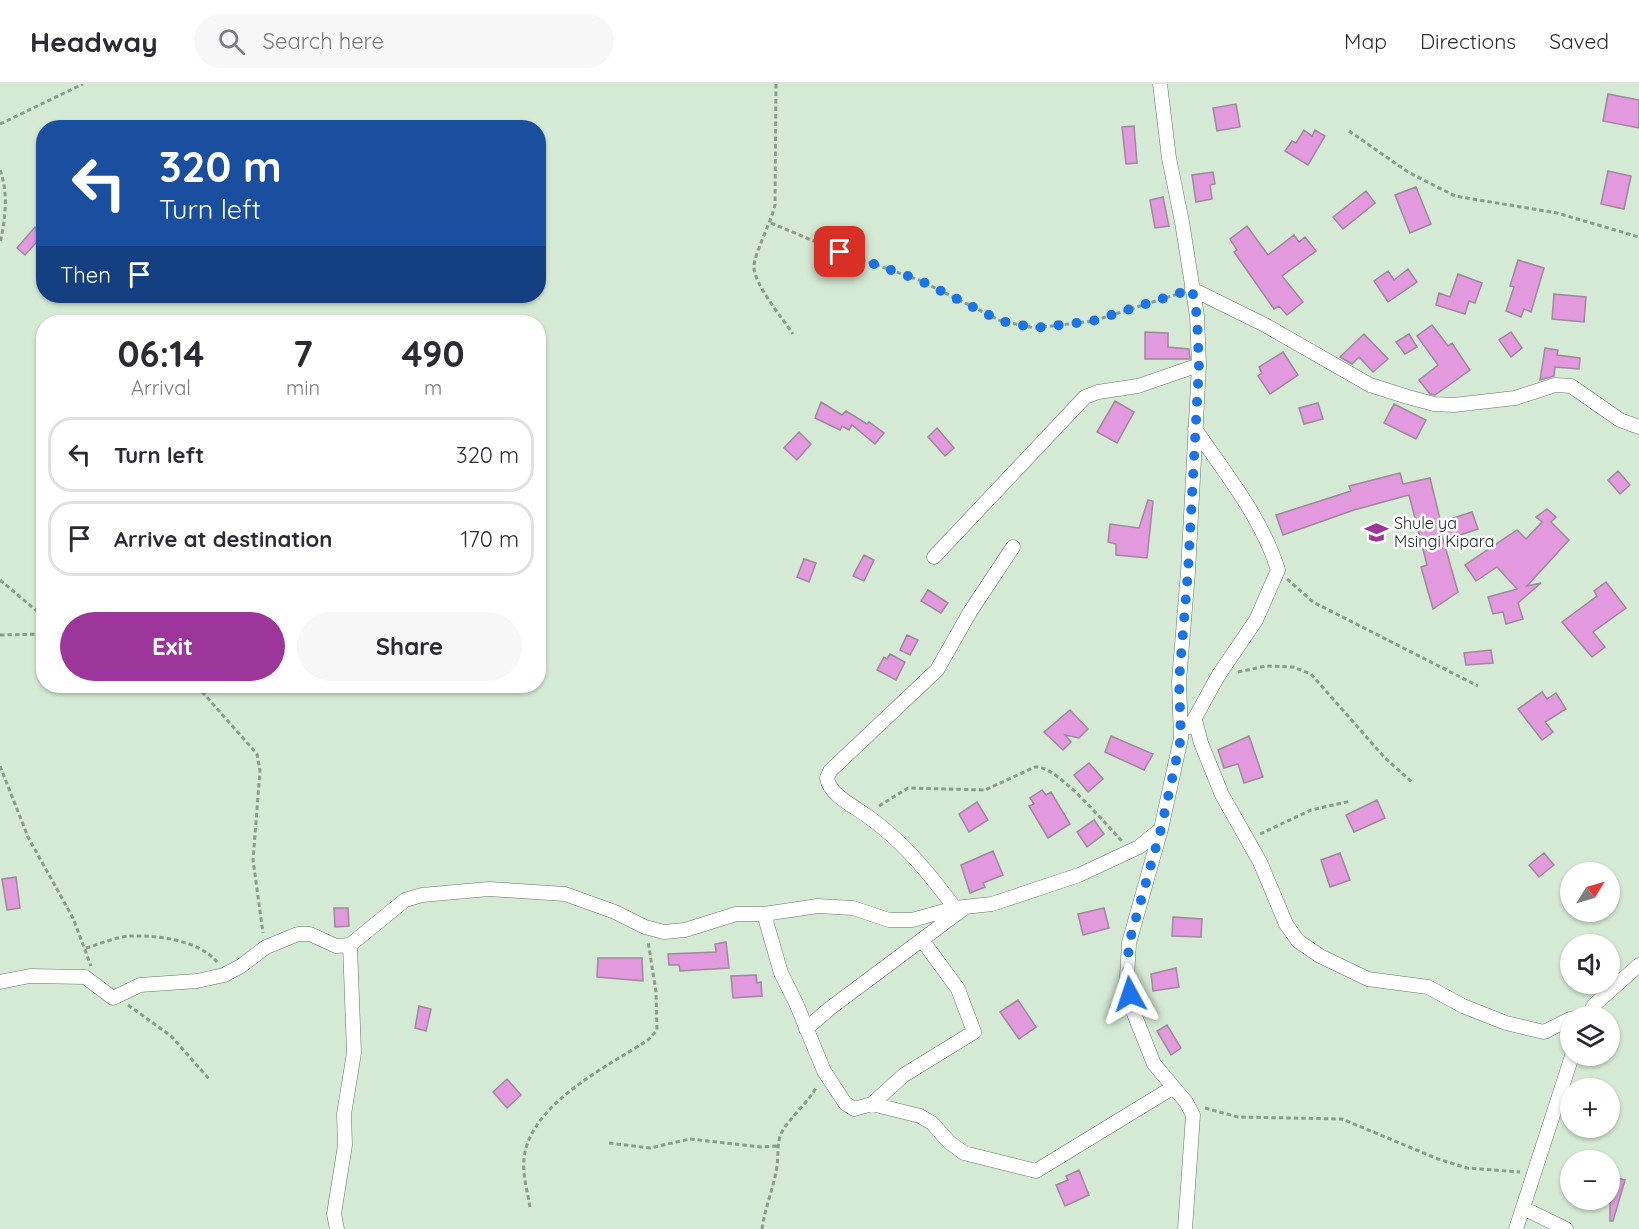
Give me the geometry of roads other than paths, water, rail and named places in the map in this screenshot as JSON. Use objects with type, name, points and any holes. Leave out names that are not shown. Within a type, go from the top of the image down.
[{"type":"street","points":[[1160,84],[1169,158],[1182,222],[1198,327],[1199,365],[1188,572],[1179,681],[1181,738],[1161,829],[1129,943],[1127,977],[1133,1011],[1154,1064],[1186,1102],[1193,1115],[1185,1229]]},
{"type":"street","points":[[1192,289],[1265,325],[1370,385],[1408,398],[1434,404],[1454,405],[1515,398],[1555,385],[1570,386],[1620,420],[1639,427]]},
{"type":"street","points":[[934,557],[1085,397],[1098,392],[1138,386],[1199,365]]},
{"type":"street","points":[[1181,738],[1195,720],[1218,675],[1256,620],[1278,570],[1257,522],[1196,429]]},
{"type":"street","points":[[960,908],[909,849],[847,803],[830,786],[827,781],[828,774],[937,670],[970,612],[1013,547]]},
{"type":"street","points":[[1195,720],[1209,766],[1260,862],[1290,931],[1298,941],[1320,956],[1368,979],[1428,987],[1463,1006],[1535,1031],[1546,1031],[1560,1024]]},
{"type":"street","points":[[0,981],[47,976],[90,980],[109,996],[118,998],[140,985],[197,981],[224,975],[241,966],[266,946],[283,938],[306,933],[336,946],[350,945],[410,898],[458,891],[521,890],[565,894],[615,912],[645,927],[675,932],[736,914],[764,914],[818,906],[853,908],[889,920],[912,920],[1005,900],[1079,875],[1132,851],[1161,829]]},
{"type":"street","points":[[806,1029],[960,908]]},
{"type":"street","points":[[764,914],[781,973],[824,1071],[850,1107],[859,1110],[872,1104],[904,1076],[974,1032],[958,988],[922,940]]},
{"type":"street","points":[[337,1229],[334,1214],[345,1145],[344,1114],[354,1053],[350,945]]},
{"type":"street","points":[[1596,1006],[1639,965]]},
{"type":"street","points":[[1516,1229],[1569,1066]]},
{"type":"street","points":[[872,1104],[920,1116],[932,1123],[949,1142],[964,1153],[1036,1171],[1172,1088]]},
{"type":"street","points":[[1523,1208],[1566,1229]]},
{"type":"place","name":"Shule ya Msingi Kipara","points":[[1376,532]]}]
